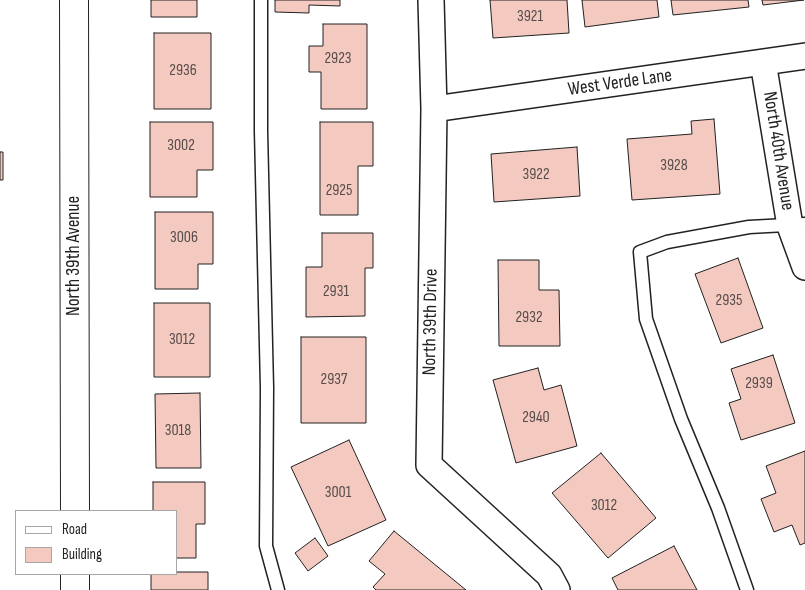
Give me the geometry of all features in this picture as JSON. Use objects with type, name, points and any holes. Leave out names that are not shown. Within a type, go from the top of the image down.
[{"type":"street","name":"North 39th Avenue","points":[[74,0],[75,510]]},
{"type":"street","name":"North 39th Drive","points":[[431,0],[434,110],[429,465],[548,575],[557,590]]},
{"type":"street","name":"West Verde Lane","points":[[434,110],[805,56]]},
{"type":"street","name":"North 40th Avenue","points":[[763,62],[805,267]]},
{"type":"street","points":[[75,575],[76,590]]},
{"type":"lane","points":[[261,0],[261,130],[267,388],[266,546],[278,590]]},
{"type":"lane","points":[[746,590],[718,508],[681,419],[646,318],[640,252],[667,242],[749,227],[797,225]]},
{"type":"building","points":[[151,0],[197,0],[197,17],[151,17]]},
{"type":"building","points":[[275,0],[340,0],[340,6],[309,5],[309,13],[275,12]]},
{"type":"building","points":[[490,0],[567,0],[569,33],[493,38]]},
{"type":"building","points":[[582,0],[657,0],[659,17],[585,27]]},
{"type":"building","points":[[671,0],[748,0],[749,7],[673,15]]},
{"type":"building","points":[[762,0],[804,0],[763,5]]},
{"type":"building","points":[[323,24],[367,24],[367,109],[321,109],[321,72],[309,72],[309,46],[323,46]]},
{"type":"building","points":[[154,33],[211,33],[211,109],[154,109]]},
{"type":"building","points":[[714,119],[720,194],[632,200],[627,139],[692,134],[691,121]]},
{"type":"building","points":[[150,122],[213,122],[213,170],[197,170],[197,197],[150,197]]},
{"type":"building","points":[[320,122],[373,122],[373,166],[358,166],[358,215],[320,215]]},
{"type":"building","points":[[577,147],[580,196],[494,202],[491,154]]},
{"type":"building","points":[[0,152],[3,152],[3,180],[0,180]]},
{"type":"building","points":[[155,212],[213,212],[213,264],[198,264],[198,289],[155,289]]},
{"type":"building","points":[[322,233],[373,233],[373,268],[365,268],[365,316],[306,317],[306,267],[322,267]]},
{"type":"building","points":[[738,258],[763,328],[721,343],[695,274]]},
{"type":"building","points":[[498,260],[539,260],[539,290],[559,290],[560,346],[499,346]]},
{"type":"building","points":[[154,303],[210,303],[210,377],[154,377]]},
{"type":"building","points":[[301,337],[366,337],[366,423],[301,423]]},
{"type":"building","points":[[773,355],[795,423],[741,440],[729,403],[741,399],[731,369]]},
{"type":"building","points":[[538,368],[544,390],[561,385],[577,446],[516,463],[493,380]]},
{"type":"building","points":[[200,393],[201,468],[156,468],[155,394]]},
{"type":"building","points":[[349,440],[386,520],[328,546],[291,467]]},
{"type":"building","points":[[805,451],[805,543],[800,545],[792,525],[774,532],[761,499],[776,493],[766,466]]},
{"type":"building","points":[[601,453],[656,518],[608,558],[552,493]]},
{"type":"building","points":[[153,482],[205,482],[205,524],[196,524],[196,558],[178,558],[178,510],[153,510]]},
{"type":"building","points":[[394,531],[466,590],[376,590],[373,587],[385,574],[369,561]]},
{"type":"building","points":[[315,538],[328,556],[308,571],[295,553]]},
{"type":"building","points":[[674,546],[697,590],[618,590],[612,578]]},
{"type":"building","points":[[178,572],[208,572],[208,590],[151,590],[151,575],[178,575]]}]
